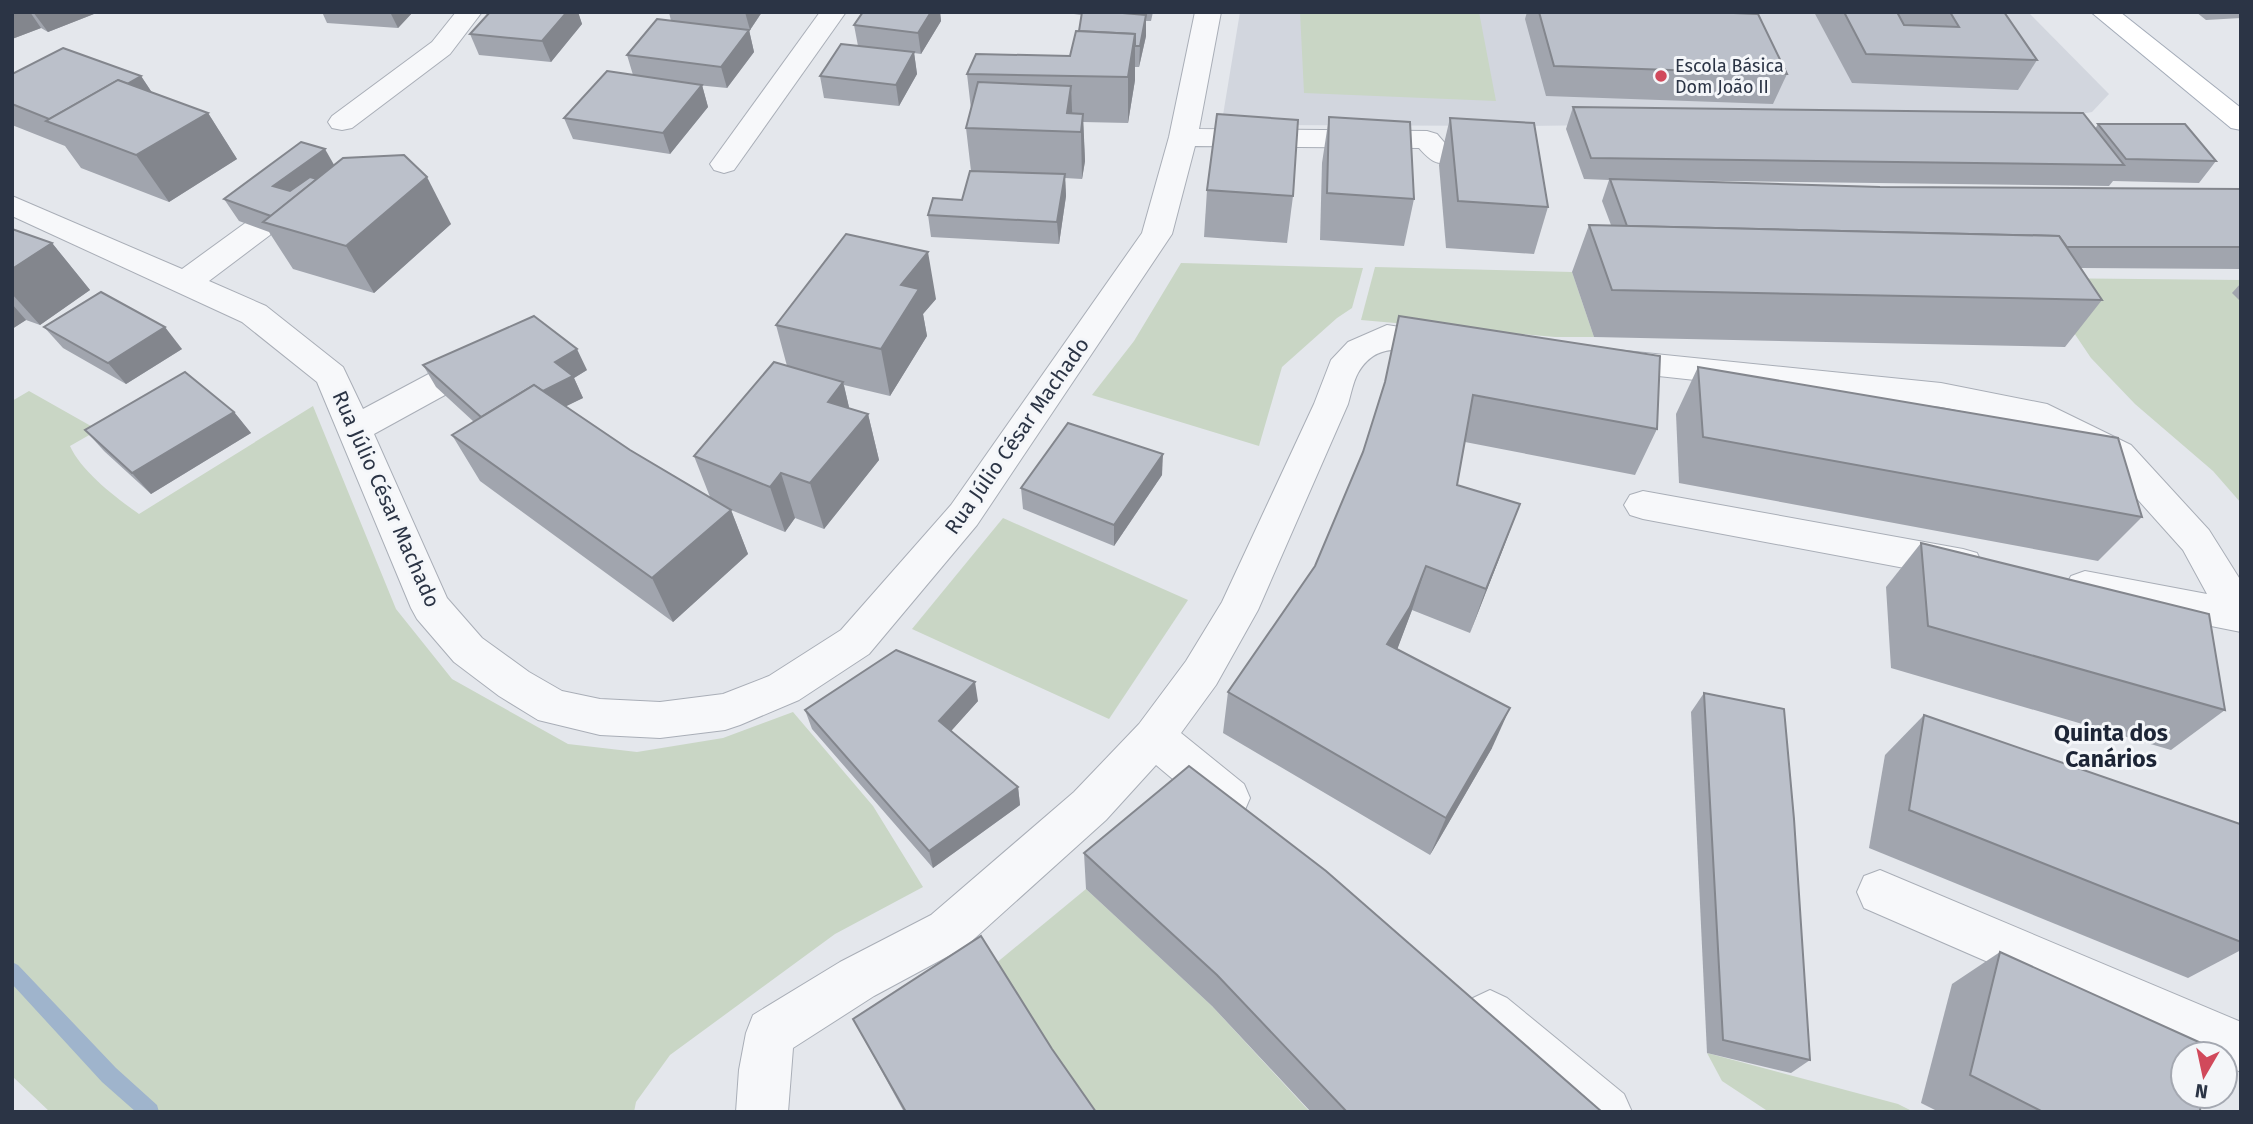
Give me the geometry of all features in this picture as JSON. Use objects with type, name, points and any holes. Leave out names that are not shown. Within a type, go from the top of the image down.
[{"type":"main road","points":[[2104,12],[2241,122]]},
{"type":"street","points":[[342,122],[441,48],[469,12]]},
{"type":"street","points":[[724,163],[833,12]]},
{"type":"street","name":"Rua Júlio César Machado","points":[[14,207],[254,314],[331,375],[431,608],[468,650],[514,684],[553,707],[600,718],[660,720],[725,712],[784,688],[855,642],[964,515],[1157,234],[1183,137],[1208,12]]},
{"type":"street","points":[[1183,137],[1320,147],[1427,140],[1442,156]]},
{"type":"street","points":[[185,283],[259,228]]},
{"type":"street","points":[[762,1112],[764,1070],[771,1033],[857,979],[947,931],[1090,807],[1154,737],[1201,673],[1238,610],[1331,404],[1343,368],[1360,350],[1387,336],[1474,347]]},
{"type":"street","points":[[354,429],[509,345]]},
{"type":"street","points":[[1570,357],[1941,395],[2035,413],[2118,454],[2196,540],[2241,616]]},
{"type":"street","points":[[1643,505],[1995,570]]},
{"type":"street","points":[[2048,580],[2241,616]]},
{"type":"street","points":[[1154,737],[1262,827]]},
{"type":"street","points":[[1880,892],[2241,1047]]},
{"type":"street","points":[[1455,987],[1606,1112]]},
{"type":"shaded area","name":"Escola Básica Dom João II","points":[[1240,12],[2028,12],[2109,94],[2092,112],[2053,119],[1526,126],[1235,125],[1223,115]]},
{"type":"green space","points":[[1300,12],[1479,12],[1496,101],[1304,93]]},
{"type":"green space","points":[[1181,263],[1363,268],[1352,308],[1282,367],[1259,446],[1092,395],[1134,341]]},
{"type":"green space","points":[[1375,267],[1572,272],[1594,337],[1555,337],[1361,320]]},
{"type":"green space","points":[[2037,278],[2241,280],[2241,503],[2213,471],[2135,404],[2091,358]]},
{"type":"green space","points":[[29,391],[98,430],[70,446],[91,474],[139,514],[313,406],[396,609],[452,679],[568,744],[637,752],[723,738],[793,712],[873,806],[923,887],[835,934],[670,1055],[636,1102],[634,1112],[50,1112],[12,1076],[12,401]]},
{"type":"green space","points":[[1003,518],[1188,600],[1109,719],[912,629]]},
{"type":"green space","points":[[1086,889],[1212,1006],[1310,1112],[1083,1112],[989,969]]},
{"type":"green space","points":[[1707,1053],[1898,1104],[1914,1112],[1769,1112],[1722,1081]]},
{"type":"building","points":[[490,12],[567,12],[542,41],[470,34]]},
{"type":"building","points":[[863,12],[931,12],[918,33],[854,25]]},
{"type":"building","points":[[1082,12],[1146,15],[1140,46],[1135,46],[1135,34],[1079,31]]},
{"type":"building","points":[[1539,12],[1758,14],[1787,74],[1554,66]]},
{"type":"building","points":[[1844,12],[1897,12],[1904,25],[1959,27],[1950,12],[2004,12],[2037,60],[1866,54]]},
{"type":"building","points":[[657,19],[749,30],[721,67],[627,55]]},
{"type":"building","points":[[1076,31],[1135,34],[1128,77],[967,74],[976,54],[1070,56]]},
{"type":"building","points":[[841,44],[914,52],[896,85],[820,76]]},
{"type":"building","points":[[63,48],[141,76],[127,84],[118,80],[49,119],[12,104],[12,74]]},
{"type":"building","points":[[607,71],[702,85],[663,133],[564,118]]},
{"type":"building","points":[[118,80],[208,113],[136,155],[46,121]]},
{"type":"building","points":[[978,82],[1071,86],[1067,113],[1083,114],[1081,132],[966,128]]},
{"type":"building","points":[[1573,107],[2083,113],[2124,165],[1591,158]]},
{"type":"building","points":[[1217,114],[1298,120],[1293,196],[1207,190]]},
{"type":"building","points":[[1329,117],[1410,122],[1414,199],[1327,193]]},
{"type":"building","points":[[1450,118],[1534,123],[1548,207],[1458,201]]},
{"type":"building","points":[[2098,124],[2185,124],[2216,161],[2126,159]]},
{"type":"building","points":[[301,142],[325,149],[273,186],[290,191],[310,177],[317,179],[271,216],[224,199]]},
{"type":"building","points":[[404,155],[427,177],[346,246],[263,222],[343,158]]},
{"type":"building","points":[[970,171],[1065,174],[1057,222],[928,215],[933,198],[962,200]]},
{"type":"building","points":[[1610,179],[1880,187],[2241,189],[2241,247],[2067,247],[2059,236],[1627,226]]},
{"type":"building","points":[[1589,225],[2059,236],[2102,300],[1612,290]]},
{"type":"building","points":[[12,229],[52,243],[12,269]]},
{"type":"building","points":[[846,234],[928,252],[901,285],[919,289],[881,349],[776,325]]},
{"type":"building","points":[[101,292],[165,327],[108,363],[44,327]]},
{"type":"building","points":[[534,316],[577,349],[555,362],[573,376],[543,391],[534,385],[481,417],[423,365]]},
{"type":"building","points":[[1399,316],[1660,356],[1657,429],[1473,395],[1457,485],[1520,504],[1486,589],[1426,566],[1410,607],[1387,644],[1510,708],[1446,818],[1228,692],[1315,566],[1363,452],[1385,382]]},
{"type":"building","points":[[774,362],[843,382],[828,402],[868,414],[810,483],[781,473],[770,487],[694,456]]},
{"type":"building","points":[[1698,367],[2118,438],[2142,517],[1703,437]]},
{"type":"building","points":[[185,372],[234,412],[132,473],[85,430]]},
{"type":"building","points":[[534,385],[630,450],[731,510],[652,578],[452,435]]},
{"type":"building","points":[[1068,423],[1163,454],[1114,525],[1021,488]]},
{"type":"building","points":[[1921,543],[2209,614],[2225,710],[1928,626]]},
{"type":"building","points":[[896,650],[975,682],[939,721],[1018,787],[929,851],[805,710]]},
{"type":"building","points":[[1704,693],[1784,709],[1810,1060],[1723,1040]]},
{"type":"building","points":[[1924,715],[2240,824],[2241,942],[1909,810]]},
{"type":"building","points":[[1189,766],[1326,871],[1602,1112],[1347,1112],[1217,975],[1084,853]]},
{"type":"building","points":[[981,936],[1052,1049],[1096,1112],[906,1112],[853,1019]]},
{"type":"building","points":[[2000,952],[2194,1040],[2169,1040],[2169,1110],[2200,1112],[2043,1112],[1970,1075]]},
{"type":"waterway","points":[[12,971],[109,1075],[150,1112]]},
{"type":"place","name":"Escola Básica Dom João II","points":[[1661,76]]},
{"type":"district","name":"Quinta dos Canários","points":[[2111,746]]}]
